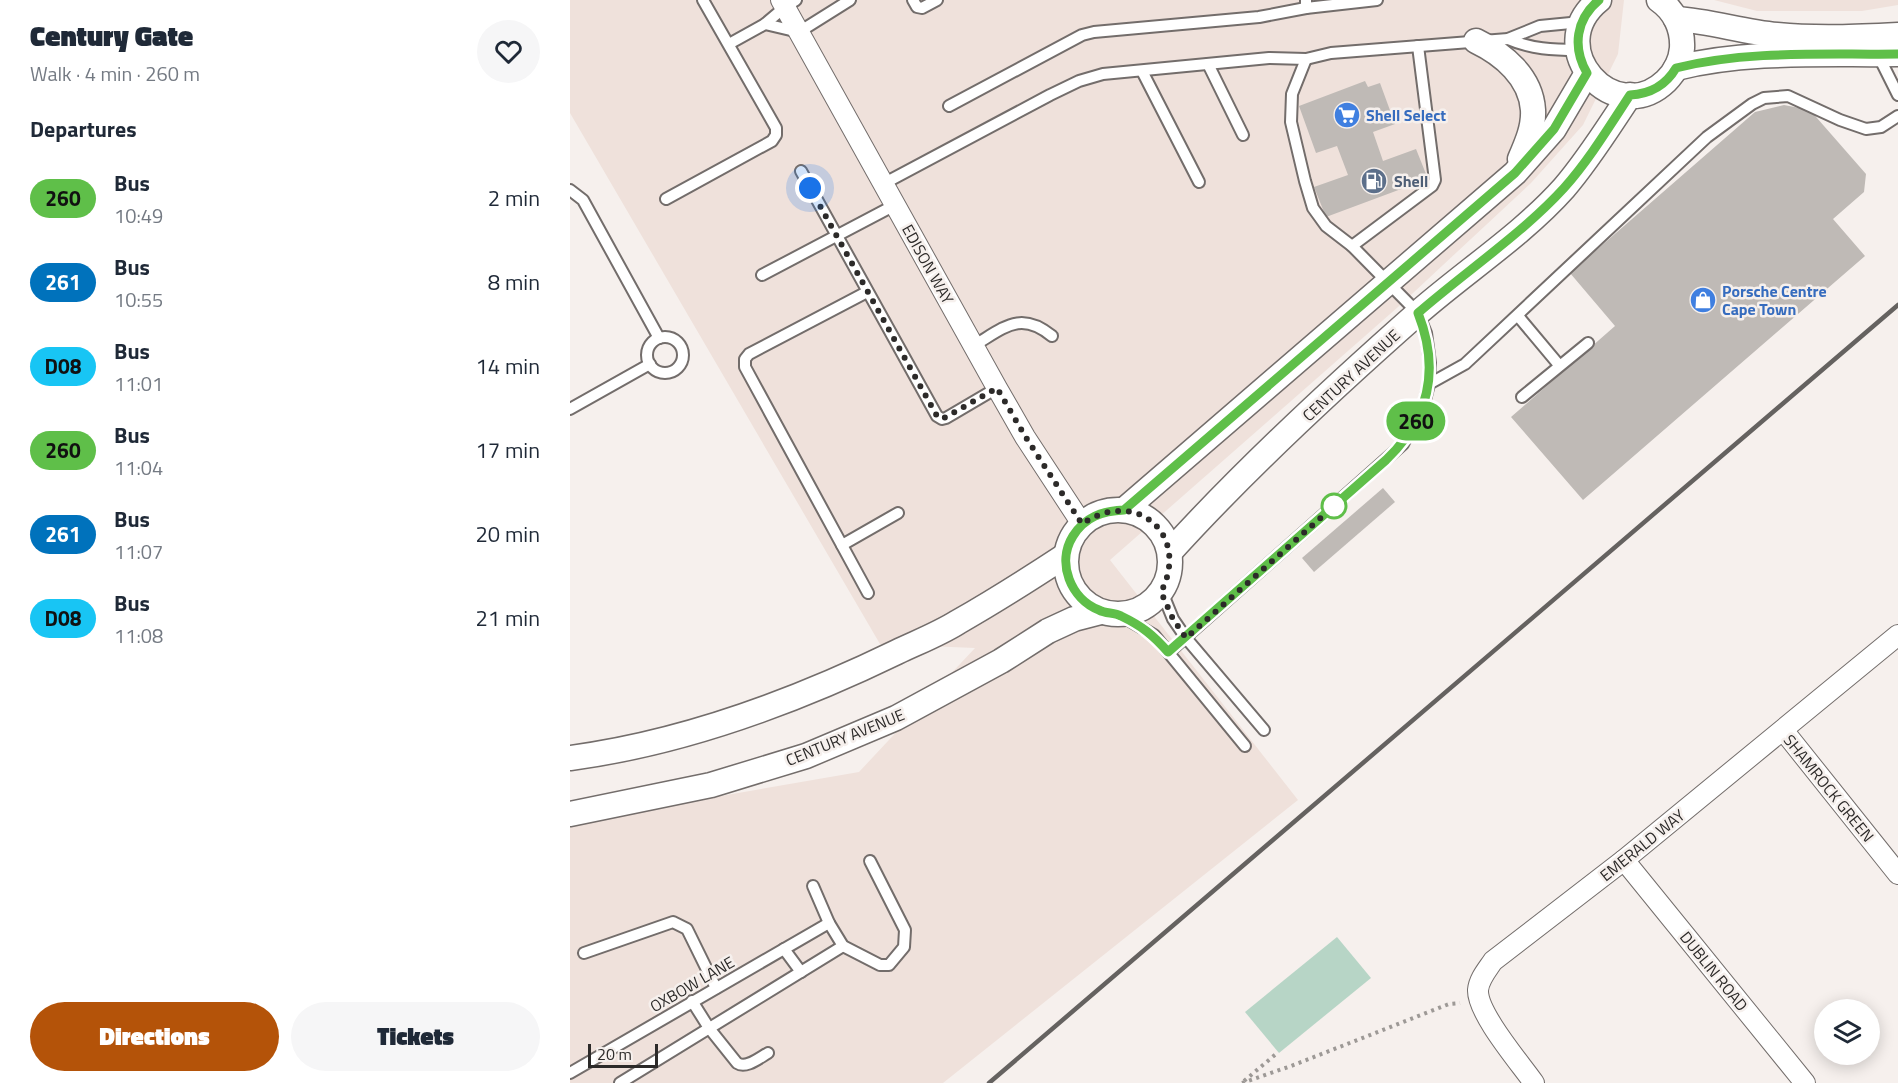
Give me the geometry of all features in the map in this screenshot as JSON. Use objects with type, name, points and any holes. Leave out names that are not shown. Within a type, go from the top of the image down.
[{"type":"street","points":[[1599,0],[1589,9],[1582,22],[1578,36],[1581,62],[1587,73],[1606,89],[1630,95],[1653,90],[1676,68],[1682,46],[1681,32],[1665,5]]},
{"type":"street","name":"EDISON WAY","points":[[788,2],[799,32],[997,388],[1082,524]]},
{"type":"street","points":[[1665,5],[1724,25],[1774,35],[1880,48]]},
{"type":"street","points":[[1676,68],[1701,62],[1880,48],[1898,35]]},
{"type":"street","points":[[1476,41],[1493,49],[1508,61],[1521,77],[1531,99],[1532,126],[1515,173]]},
{"type":"street","points":[[1124,510],[1515,173],[1554,129],[1587,73]]},
{"type":"street","name":"CENTURY AVENUE","points":[[1170,552],[1204,514],[1355,370],[1564,188],[1586,161],[1630,95]]},
{"type":"street","points":[[1124,510],[1143,516],[1158,528],[1166,539],[1171,566],[1168,579],[1161,592],[1150,604],[1135,612],[1109,613],[1088,605],[1078,595],[1070,583],[1066,569],[1066,555],[1071,538],[1082,524],[1094,515],[1124,510]]},
{"type":"street","points":[[570,758],[657,742],[734,719],[798,696],[865,668],[957,624],[1066,555]]},
{"type":"street","name":"CENTURY AVENUE","points":[[570,814],[711,785],[806,756],[896,718],[1001,661],[1048,631],[1074,619],[1109,613]]},
{"type":"street","name":"EMERALD WAY","points":[[1534,1083],[1488,1019],[1478,991],[1483,976],[1493,961],[1624,860],[1898,635]]},
{"type":"street","name":"SHAMROCK GREEN","points":[[1783,730],[1898,874]]},
{"type":"street","name":"DUBLIN ROAD","points":[[1624,860],[1804,1083]]},
{"type":"lane","points":[[666,199],[772,141],[776,135],[776,128],[703,0]]},
{"type":"lane","points":[[765,24],[799,32],[850,0]]},
{"type":"lane","points":[[913,0],[920,8],[937,0]]},
{"type":"lane","points":[[949,106],[1082,35],[1094,32],[1259,17],[1306,4],[1377,0]]},
{"type":"lane","points":[[729,44],[765,24],[788,2]]},
{"type":"lane","points":[[883,184],[1079,81],[1103,74],[1269,58],[1306,59],[1331,53],[1508,39],[1540,26],[1582,22]]},
{"type":"lane","points":[[1508,39],[1524,46],[1541,49],[1578,50]]},
{"type":"lane","points":[[1353,246],[1432,186],[1434,180],[1418,46]]},
{"type":"lane","points":[[1880,48],[1898,94]]},
{"type":"lane","points":[[1168,652],[1403,444],[1424,404],[1429,384],[1430,363],[1426,333],[1418,313],[1353,246],[1326,226],[1313,207],[1291,122],[1292,94],[1306,59]]},
{"type":"lane","points":[[1208,64],[1243,135]]},
{"type":"lane","points":[[1142,71],[1198,182]]},
{"type":"lane","points":[[1429,384],[1466,364],[1707,137],[1752,104],[1764,98],[1788,96],[1840,120],[1866,129],[1881,127],[1898,116]]},
{"type":"lane","points":[[801,171],[939,418],[946,417],[997,388]]},
{"type":"lane","points":[[570,190],[584,200],[659,338]]},
{"type":"lane","points":[[762,275],[895,205]]},
{"type":"lane","points":[[867,292],[749,354],[745,359],[745,367],[868,593]]},
{"type":"lane","points":[[1518,316],[1559,365]]},
{"type":"lane","points":[[974,346],[1000,330],[1023,322],[1035,324],[1052,336]]},
{"type":"lane","points":[[667,336],[680,344],[683,350],[681,364],[676,369],[663,373],[650,364],[647,356],[648,348],[659,338],[667,336]]},
{"type":"lane","points":[[1522,397],[1588,343]]},
{"type":"lane","points":[[570,409],[650,364]]},
{"type":"lane","points":[[842,545],[897,513]]},
{"type":"lane","points":[[1161,592],[1173,619],[1186,638],[1264,730]]},
{"type":"lane","points":[[1109,613],[1154,635],[1245,746]]},
{"type":"lane","points":[[813,886],[829,923],[843,946],[885,966],[904,947],[906,930],[870,861]]},
{"type":"lane","points":[[584,953],[673,922],[687,929],[716,988]]},
{"type":"lane","name":"OXBOW LANE","points":[[570,1073],[829,923]]},
{"type":"lane","points":[[620,1083],[843,946]]},
{"type":"lane","points":[[784,949],[801,972]]},
{"type":"lane","points":[[692,1001],[709,1028],[741,1065],[768,1053]]},
{"type":"path","points":[[1241,1083],[1291,1066],[1449,1004]]},
{"type":"path","points":[[1241,1083],[1276,1054]]},
{"type":"shaded area","points":[[570,0],[1624,0],[1618,54],[1583,125],[1531,183],[1398,307],[1110,560],[1298,800],[943,1083],[570,1083],[570,811],[698,800],[859,772],[975,648],[880,644],[570,113]]},
{"type":"shaded area","points":[[1714,0],[1898,0],[1898,5],[1862,11],[1757,11]]},
{"type":"green space","points":[[1337,937],[1371,978],[1279,1053],[1245,1012]]},
{"type":"building","points":[[1365,81],[1368,87],[1380,83],[1395,124],[1373,132],[1383,161],[1416,149],[1428,179],[1326,217],[1314,187],[1348,175],[1337,146],[1316,153],[1299,106]]},
{"type":"building","name":"Porsche Centre Cape Town","points":[[1784,105],[1810,110],[1866,174],[1864,192],[1833,219],[1865,256],[1583,500],[1511,417],[1615,326],[1570,273],[1755,112]]},
{"type":"building","points":[[1383,488],[1395,502],[1314,572],[1302,558]]},
{"type":"railway","points":[[989,1083],[1898,305]]},
{"type":"bus line","name":"260","points":[[1599,0],[1585,15],[1578,36],[1579,57],[1587,73],[1554,129],[1515,173],[1124,510],[1094,515],[1082,524],[1071,538],[1066,555],[1066,569],[1070,583],[1088,605],[1101,612],[1118,614],[1154,635],[1168,652],[1386,460],[1403,444],[1415,425],[1429,384],[1430,363],[1426,333],[1418,313],[1485,259],[1564,188],[1586,161],[1630,95],[1653,90],[1663,83],[1676,68],[1701,62],[1768,56],[1898,54]]},
{"type":"place","name":"Shell Select","points":[[1347,115]]},
{"type":"place","name":"Shell","points":[[1374,181]]},
{"type":"place","name":"Porsche Centre Cape Town","points":[[1703,300]]},
{"type":"route","points":[[810,188],[939,418],[946,417],[997,388],[1082,524],[1094,515],[1124,510],[1137,513],[1158,528],[1166,539],[1171,566],[1168,579],[1161,592],[1173,619],[1186,638],[1334,506]]}]
